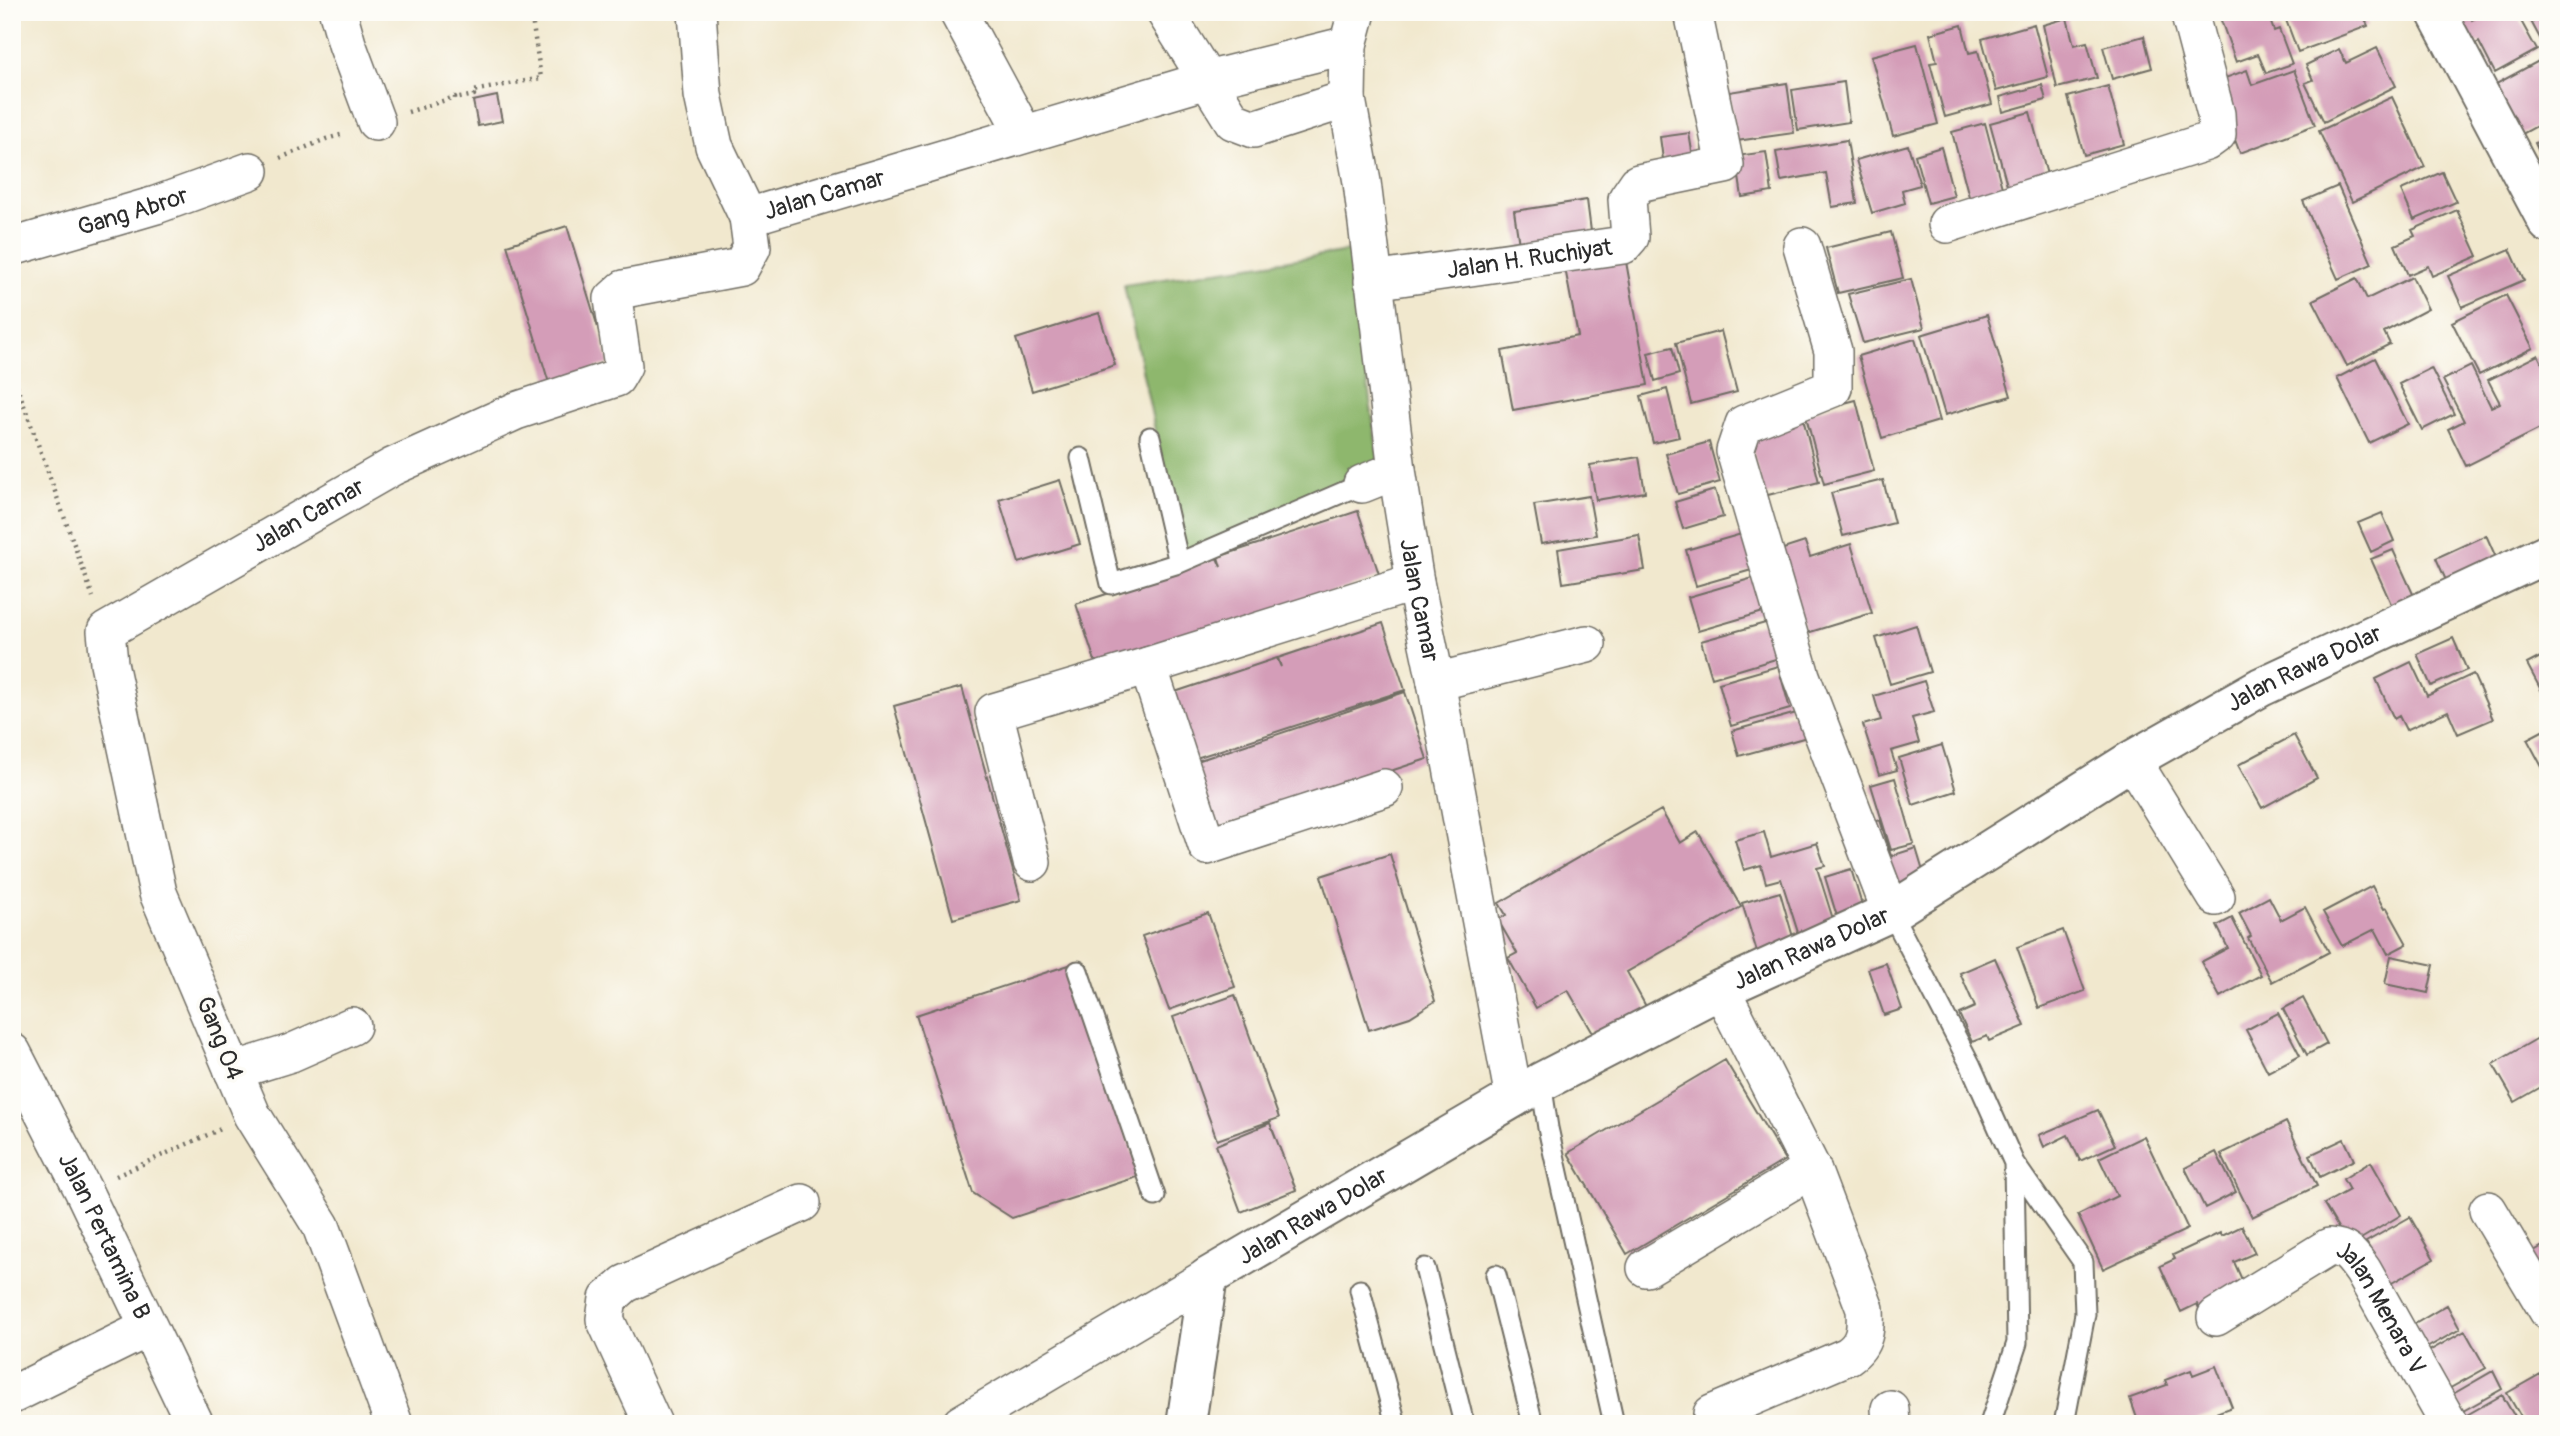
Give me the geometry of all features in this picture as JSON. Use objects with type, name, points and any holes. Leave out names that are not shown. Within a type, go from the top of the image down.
[{"type":"street","points":[[338,12],[376,122]]},
{"type":"street","name":"Jalan Camar","points":[[106,631],[392,467],[516,411],[616,378],[623,366],[613,299],[624,289],[741,267],[752,247],[748,217],[713,146],[704,95],[697,12]]},
{"type":"street","points":[[958,12],[1024,134]]},
{"type":"street","points":[[1165,12],[1233,121],[1254,129],[1347,99]]},
{"type":"street","name":"Jalan H. Ruchiyat","points":[[1373,281],[1623,245],[1630,237],[1627,199],[1638,183],[1725,165],[1693,12]]},
{"type":"street","points":[[1947,224],[2206,142],[2217,134],[2216,114],[2189,12]]},
{"type":"street","points":[[2436,12],[2548,223]]},
{"type":"street","name":"Jalan Camar","points":[[748,217],[1206,80],[1353,29],[1347,99],[1363,182],[1397,470],[1415,582],[1527,1090]]},
{"type":"street","name":"Gang Abror","points":[[12,247],[156,205],[250,171]]},
{"type":"street","points":[[1801,246],[1833,351],[1833,388],[1744,424],[1735,451],[1801,676],[1891,912]]},
{"type":"street","points":[[1362,484],[1397,470]]},
{"type":"street","name":"Jalan Rawa Dolar","points":[[1208,1277],[1527,1090],[1721,989],[1891,912],[2132,760],[2261,687],[2548,553]]},
{"type":"street","points":[[1032,862],[994,712],[1415,582]]},
{"type":"street","name":"Gang 04","points":[[106,631],[109,663],[158,893],[252,1115],[321,1226],[394,1424]]},
{"type":"street","points":[[1436,682],[1587,645]]},
{"type":"street","points":[[1148,666],[1207,846],[1384,788]]},
{"type":"street","points":[[2132,760],[2216,897]]},
{"type":"street","points":[[1712,1414],[1849,1356],[1861,1345],[1866,1331],[1865,1309],[1811,1169],[1721,989]]},
{"type":"street","points":[[233,1071],[291,1054],[352,1026]]},
{"type":"street","name":"Jalan Pertamina B","points":[[12,1052],[24,1101],[83,1190],[195,1424]]},
{"type":"street","points":[[1646,1268],[1811,1169]]},
{"type":"street","points":[[653,1424],[605,1319],[608,1299],[625,1284],[802,1203]]},
{"type":"street","points":[[2488,1210],[2548,1311]]},
{"type":"street","name":"Jalan Menara V","points":[[2216,1317],[2329,1247],[2342,1248],[2363,1271],[2449,1424]]},
{"type":"street","points":[[961,1424],[1208,1277]]},
{"type":"street","points":[[1186,1424],[1208,1277]]},
{"type":"street","points":[[12,1395],[148,1328]]},
{"type":"lane","points":[[1150,437],[1179,563]]},
{"type":"lane","points":[[1081,458],[1111,584],[1179,563],[1362,484]]},
{"type":"lane","points":[[1891,912],[1971,1066],[2014,1163],[2083,1262],[2085,1314],[2064,1424]]},
{"type":"lane","points":[[1078,971],[1155,1196]]},
{"type":"lane","points":[[1527,1090],[1548,1128],[1614,1424]]},
{"type":"lane","points":[[1990,1424],[2017,1343],[2014,1163]]},
{"type":"lane","points":[[1425,1268],[1464,1424]]},
{"type":"lane","points":[[1496,1275],[1533,1424]]},
{"type":"lane","points":[[1360,1290],[1396,1424]]},
{"type":"path","points":[[250,171],[326,139],[358,131],[376,122],[455,97],[474,95],[473,91],[541,78],[532,19],[589,12]]},
{"type":"path","points":[[12,372],[106,631]]},
{"type":"path","points":[[83,1190],[252,1115]]},
{"type":"green space","points":[[1349,251],[1379,464],[1182,556],[1124,285]]},
{"type":"building","points":[[2218,12],[2267,12],[2274,31],[2279,29],[2292,64],[2266,73],[2258,54],[2236,62]]},
{"type":"building","points":[[2283,12],[2362,12],[2368,26],[2298,52]]},
{"type":"building","points":[[2441,12],[2468,12],[2472,20],[2487,12],[2516,12],[2537,50],[2495,73],[2479,42],[2460,52]]},
{"type":"building","points":[[2526,12],[2548,12],[2548,39],[2542,42]]},
{"type":"building","points":[[2067,18],[2074,45],[2087,42],[2097,78],[2057,88],[2043,25]]},
{"type":"building","points":[[2034,24],[2048,77],[1996,91],[1982,39]]},
{"type":"building","points":[[1962,25],[1969,53],[1978,51],[1992,104],[1945,117],[1930,63],[1937,62],[1930,34]]},
{"type":"building","points":[[2144,36],[2152,68],[2112,79],[2103,47]]},
{"type":"building","points":[[1917,44],[1938,124],[1893,136],[1871,56]]},
{"type":"building","points":[[2377,48],[2396,86],[2324,122],[2305,83],[2313,80],[2306,65],[2339,49],[2346,63]]},
{"type":"building","points":[[2548,56],[2548,120],[2515,138],[2483,91]]},
{"type":"building","points":[[2247,70],[2252,85],[2294,70],[2315,125],[2240,153],[2219,97],[2230,94],[2225,78]]},
{"type":"building","points":[[1844,82],[1849,122],[1798,130],[1792,90]]},
{"type":"building","points":[[1787,83],[1794,133],[1736,141],[1729,92]]},
{"type":"building","points":[[2042,85],[2046,100],[2003,112],[2000,97]]},
{"type":"building","points":[[2108,86],[2124,144],[2084,155],[2068,97]]},
{"type":"building","points":[[497,96],[502,121],[478,126],[473,101]]},
{"type":"building","points":[[2392,97],[2425,167],[2352,202],[2319,131]]},
{"type":"building","points":[[2030,112],[2049,182],[2009,192],[1990,123]]},
{"type":"building","points":[[1985,123],[2005,199],[1972,208],[1952,132]]},
{"type":"building","points":[[1689,133],[1695,169],[1665,174],[1660,137]]},
{"type":"building","points":[[2548,137],[2548,172],[2535,143]]},
{"type":"building","points":[[1847,140],[1857,203],[1832,207],[1826,173],[1781,181],[1776,152]]},
{"type":"building","points":[[1908,145],[1920,185],[1902,190],[1905,203],[1872,213],[1856,160]]},
{"type":"building","points":[[1941,147],[1954,196],[1928,203],[1915,155]]},
{"type":"building","points":[[1766,152],[1772,192],[1742,197],[1736,156]]},
{"type":"building","points":[[2442,172],[2456,202],[2414,220],[2401,190]]},
{"type":"building","points":[[2338,186],[2372,264],[2338,279],[2303,201]]},
{"type":"building","points":[[1587,200],[1593,247],[1521,258],[1514,211]]},
{"type":"building","points":[[2457,210],[2478,256],[2432,276],[2428,266],[2408,275],[2395,245],[2415,236],[2412,230]]},
{"type":"building","points":[[567,226],[609,364],[549,383],[507,245]]},
{"type":"building","points":[[1891,232],[1903,278],[1838,293],[1826,248]]},
{"type":"building","points":[[2510,249],[2524,280],[2462,307],[2448,276]]},
{"type":"building","points":[[1625,256],[1648,385],[1513,410],[1502,351],[1578,336],[1565,268]]},
{"type":"building","points":[[2412,277],[2428,309],[2384,332],[2390,344],[2347,366],[2313,300],[2357,278],[2367,299]]},
{"type":"building","points":[[1911,279],[1924,328],[1863,343],[1848,294]]},
{"type":"building","points":[[2506,295],[2533,348],[2479,375],[2452,322]]},
{"type":"building","points":[[1099,313],[1115,365],[1032,391],[1016,339]]},
{"type":"building","points":[[1987,315],[2011,396],[1945,415],[1921,335]]},
{"type":"building","points":[[1721,331],[1737,392],[1691,404],[1676,343]]},
{"type":"building","points":[[1915,339],[1939,421],[1882,438],[1858,356]]},
{"type":"building","points":[[1672,347],[1679,374],[1655,381],[1648,353]]},
{"type":"building","points":[[2538,355],[2548,375],[2548,389],[2542,392],[2548,404],[2548,425],[2466,466],[2448,429],[2464,421],[2443,380],[2471,366],[2491,407],[2500,403],[2488,380]]},
{"type":"building","points":[[2375,358],[2408,424],[2369,443],[2337,378]]},
{"type":"building","points":[[2431,368],[2454,414],[2422,430],[2399,384]]},
{"type":"building","points":[[1667,389],[1679,437],[1653,443],[1641,396]]},
{"type":"building","points":[[1856,400],[1874,471],[1824,484],[1805,413]]},
{"type":"building","points":[[1803,418],[1819,482],[1764,496],[1748,432]]},
{"type":"building","points":[[1709,442],[1720,482],[1678,494],[1666,454]]},
{"type":"building","points":[[1639,457],[1645,492],[1596,500],[1590,465]]},
{"type":"building","points":[[1060,480],[1080,544],[1019,563],[999,499]]},
{"type":"building","points":[[1883,480],[1894,523],[1843,536],[1831,493]]},
{"type":"building","points":[[1715,490],[1723,517],[1683,529],[1675,502]]},
{"type":"building","points":[[1589,496],[1596,535],[1541,544],[1534,505]]},
{"type":"building","points":[[1358,511],[1380,577],[1098,670],[1076,604],[1217,558],[1221,567],[1218,557]]},
{"type":"building","points":[[2382,513],[2394,541],[2371,552],[2358,523]]},
{"type":"building","points":[[1745,533],[1755,569],[1696,586],[1686,550]]},
{"type":"building","points":[[1639,535],[1645,570],[1563,583],[1558,549]]},
{"type":"building","points":[[2486,535],[2502,571],[2452,594],[2436,558]]},
{"type":"building","points":[[1805,542],[1810,557],[1851,544],[1872,613],[1807,633],[1771,553]]},
{"type":"building","points":[[2393,550],[2414,596],[2392,606],[2371,559]]},
{"type":"building","points":[[1760,576],[1770,610],[1698,631],[1688,597]]},
{"type":"building","points":[[1769,622],[1779,658],[1712,678],[1701,641]]},
{"type":"building","points":[[1383,623],[1405,690],[1193,759],[1172,693],[1277,658],[1281,667],[1278,658]]},
{"type":"building","points":[[1916,625],[1930,672],[1890,684],[1876,638]]},
{"type":"building","points":[[2453,638],[2467,670],[2431,686],[2417,654]]},
{"type":"building","points":[[2548,653],[2548,703],[2527,664]]},
{"type":"building","points":[[2411,662],[2427,696],[2473,674],[2493,719],[2458,734],[2448,711],[2406,730],[2399,716],[2394,719],[2376,679]]},
{"type":"building","points":[[1778,666],[1790,709],[1731,726],[1719,683]]},
{"type":"building","points":[[1924,681],[1934,712],[1912,718],[1919,743],[1891,751],[1897,770],[1879,775],[1863,725],[1881,720],[1874,696]]},
{"type":"building","points":[[962,687],[1021,900],[953,919],[894,706]]},
{"type":"building","points":[[1405,692],[1427,759],[1216,828],[1194,762]]},
{"type":"building","points":[[1800,712],[1807,737],[1739,756],[1732,731]]},
{"type":"building","points":[[2548,728],[2548,778],[2527,739]]},
{"type":"building","points":[[2294,735],[2317,778],[2262,808],[2238,765]]},
{"type":"building","points":[[1942,745],[1956,791],[1913,805],[1899,758]]},
{"type":"building","points":[[1895,778],[1914,844],[1891,850],[1871,785]]},
{"type":"building","points":[[1661,810],[1680,843],[1698,832],[1741,907],[1627,972],[1649,1012],[1598,1042],[1568,990],[1536,1008],[1508,958],[1517,953],[1498,920],[1506,915],[1499,903]]},
{"type":"building","points":[[1880,820],[1891,856],[1916,848],[1928,888],[1890,900],[1863,826]]},
{"type":"building","points":[[1764,832],[1771,857],[1817,843],[1825,866],[1817,868],[1837,932],[1801,942],[1781,879],[1766,883],[1761,865],[1744,870],[1735,840]]},
{"type":"building","points":[[1390,854],[1435,1001],[1410,1017],[1369,1030],[1321,876]]},
{"type":"building","points":[[1851,869],[1865,915],[1839,923],[1825,877]]},
{"type":"building","points":[[2372,886],[2407,944],[2388,954],[2375,929],[2342,946],[2323,912]]},
{"type":"building","points":[[1780,892],[1795,944],[1758,955],[1742,903]]},
{"type":"building","points":[[2269,897],[2281,920],[2305,907],[2329,952],[2272,982],[2248,938],[2251,936],[2239,913]]},
{"type":"building","points":[[1208,913],[1235,987],[1169,1010],[1142,936]]},
{"type":"building","points":[[2232,918],[2261,975],[2220,997],[2201,962],[2228,948],[2217,926]]},
{"type":"building","points":[[2063,930],[2085,991],[2039,1008],[2017,947]]},
{"type":"building","points":[[2391,956],[2434,965],[2428,993],[2385,984]]},
{"type":"building","points":[[1995,958],[2025,1026],[1989,1041],[1987,1036],[1972,1042],[1959,1014],[1975,1007],[1960,973]]},
{"type":"building","points":[[1886,963],[1902,1009],[1884,1015],[1868,969]]},
{"type":"building","points":[[1072,964],[1140,1176],[1012,1218],[973,1193],[916,1015]]},
{"type":"building","points":[[1235,995],[1279,1118],[1217,1140],[1173,1017]]},
{"type":"building","points":[[2303,998],[2327,1044],[2307,1055],[2283,1009]]},
{"type":"building","points":[[2278,1013],[2300,1055],[2268,1072],[2246,1030]]},
{"type":"building","points":[[2538,1038],[2548,1056],[2548,1083],[2515,1102],[2493,1064]]},
{"type":"building","points":[[1725,1060],[1785,1160],[1627,1254],[1568,1153]]},
{"type":"building","points":[[2098,1110],[2115,1145],[2080,1161],[2068,1135],[2044,1147],[2039,1135]]},
{"type":"building","points":[[2286,1122],[2317,1186],[2252,1217],[2221,1154]]},
{"type":"building","points":[[1270,1123],[1296,1190],[1241,1212],[1216,1145]]},
{"type":"building","points":[[2144,1136],[2188,1229],[2103,1269],[2078,1215],[2117,1196],[2099,1158]]},
{"type":"building","points":[[2344,1139],[2354,1160],[2320,1177],[2310,1155]]},
{"type":"building","points":[[2216,1152],[2236,1192],[2205,1208],[2185,1168]]},
{"type":"building","points":[[2371,1162],[2401,1215],[2349,1246],[2324,1204],[2349,1190],[2343,1179]]},
{"type":"building","points":[[2410,1217],[2434,1259],[2390,1284],[2366,1242]]},
{"type":"building","points":[[2242,1226],[2255,1253],[2234,1262],[2249,1295],[2203,1317],[2197,1304],[2181,1312],[2160,1266],[2175,1259],[2173,1255]]},
{"type":"building","points":[[2548,1243],[2548,1292],[2527,1255]]},
{"type":"building","points":[[2447,1305],[2460,1329],[2416,1354],[2403,1331]]},
{"type":"building","points":[[2465,1331],[2486,1368],[2436,1396],[2415,1359]]},
{"type":"building","points":[[2216,1366],[2232,1407],[2187,1424],[2139,1424],[2130,1398],[2167,1385],[2165,1380],[2191,1370],[2193,1375]]},
{"type":"building","points":[[2493,1371],[2502,1389],[2463,1411],[2453,1394]]},
{"type":"building","points":[[2546,1371],[2548,1415],[2532,1424],[2525,1424],[2507,1393]]},
{"type":"building","points":[[2502,1395],[2519,1424],[2451,1424]]}]
